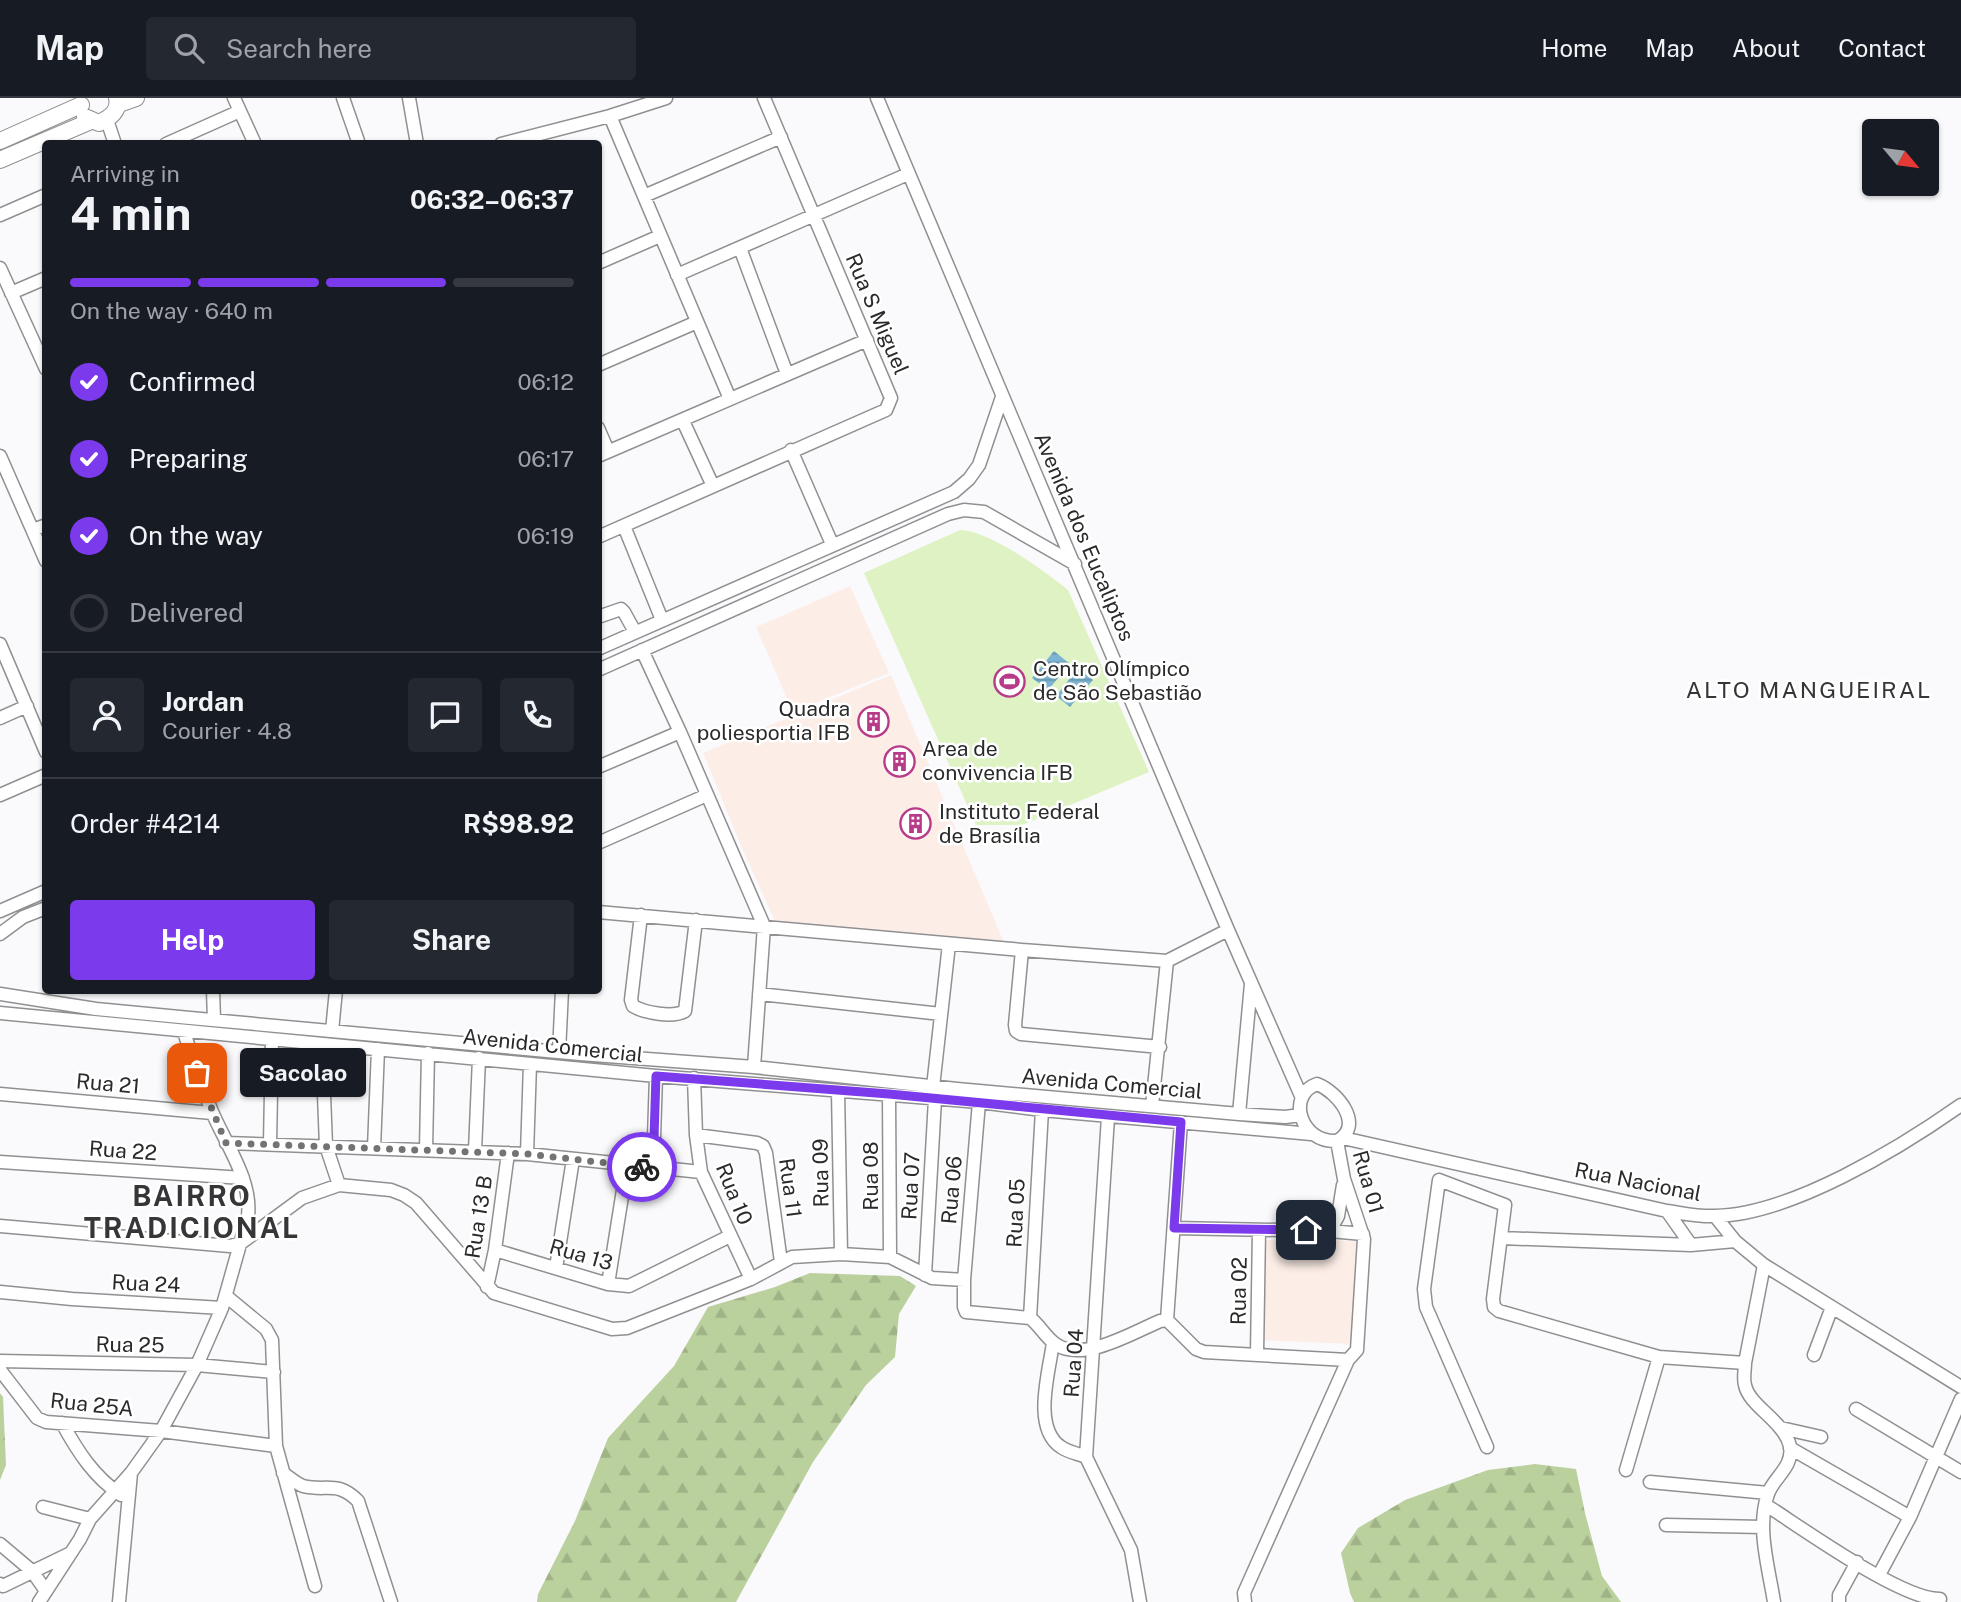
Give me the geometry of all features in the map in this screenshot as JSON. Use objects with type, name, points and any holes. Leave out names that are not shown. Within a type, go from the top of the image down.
[{"type":"main road","points":[[50,140],[115,113],[118,101],[136,98]]},
{"type":"main road","points":[[0,141],[83,102],[85,117],[99,120]]},
{"type":"main road","points":[[0,160],[42,143]]},
{"type":"street","points":[[234,98],[253,140]]},
{"type":"street","points":[[344,98],[358,140]]},
{"type":"street","points":[[409,98],[415,140]]},
{"type":"street","points":[[541,139],[666,98]]},
{"type":"street","name":"Rua S Miguel","points":[[602,535],[886,410],[891,398],[764,98]]},
{"type":"street","name":"Avenida dos Eucaliptos","points":[[877,98],[1228,930],[1302,1098]]},
{"type":"street","points":[[176,140],[240,111]]},
{"type":"street","points":[[610,116],[730,399]]},
{"type":"street","points":[[99,120],[112,140]]},
{"type":"street","points":[[644,197],[781,137]]},
{"type":"street","points":[[677,275],[908,174]]},
{"type":"street","points":[[0,215],[42,197]]},
{"type":"street","points":[[602,261],[660,236]]},
{"type":"street","points":[[740,248],[787,374]]},
{"type":"street","points":[[0,268],[42,359]]},
{"type":"street","points":[[11,293],[42,280]]},
{"type":"street","points":[[602,363],[697,322]]},
{"type":"street","points":[[603,454],[867,340]]},
{"type":"street","points":[[602,647],[954,492],[970,479],[979,465],[1002,397]]},
{"type":"street","points":[[683,421],[713,486]]},
{"type":"street","points":[[791,450],[832,544]]},
{"type":"street","points":[[2,465],[42,551]]},
{"type":"street","points":[[908,512],[915,527]]},
{"type":"street","points":[[602,668],[915,527],[956,512],[984,512],[1075,564]]},
{"type":"street","points":[[624,526],[662,620]]},
{"type":"street","points":[[33,530],[42,527]]},
{"type":"street","points":[[602,616],[621,609],[655,645]]},
{"type":"street","points":[[0,644],[42,742]]},
{"type":"street","points":[[642,650],[764,926],[754,1067]]},
{"type":"street","points":[[0,718],[27,706]]},
{"type":"street","points":[[602,765],[680,732]]},
{"type":"street","points":[[0,795],[42,777]]},
{"type":"street","points":[[602,841],[708,795]]},
{"type":"street","points":[[0,911],[42,893]]},
{"type":"street","points":[[0,934],[23,917],[42,910]]},
{"type":"street","points":[[602,912],[1167,961],[1228,930]]},
{"type":"street","points":[[641,915],[631,1000],[633,1006],[639,1010],[659,1013],[680,1014],[685,1011],[696,920]]},
{"type":"street","name":"Rua 07","points":[[925,1275],[934,1093],[949,944]]},
{"type":"street","points":[[1022,950],[1016,1031],[1021,1034],[1160,1047]]},
{"type":"street","points":[[1152,1106],[1167,961]]},
{"type":"street","points":[[1240,1114],[1251,980]]},
{"type":"street","name":"Avenida Comercial","points":[[0,994],[96,1009],[332,1031],[506,1054],[530,1064],[838,1091],[889,1094],[908,1090]]},
{"type":"street","points":[[213,994],[214,1020]]},
{"type":"street","points":[[332,1031],[336,994]]},
{"type":"street","points":[[559,1052],[562,994]]},
{"type":"street","points":[[759,994],[941,1014]]},
{"type":"street","name":"Avenida Comercial","points":[[0,1013],[479,1058],[559,1052],[754,1067],[957,1095],[1285,1117],[1301,1115]]},
{"type":"street","points":[[246,1037],[244,1031],[247,1023]]},
{"type":"street","points":[[289,1041],[292,1035],[290,1027]]},
{"type":"street","points":[[43,1596],[90,1519],[131,1473],[162,1431],[197,1366],[224,1302],[241,1243],[249,1207],[243,1178],[212,1112],[184,1032]]},
{"type":"street","points":[[270,1144],[272,1040]]},
{"type":"street","points":[[322,1044],[326,1146],[339,1185]]},
{"type":"street","points":[[374,1147],[378,1049]]},
{"type":"street","points":[[426,1149],[428,1053]]},
{"type":"street","points":[[579,1069],[580,1054]]},
{"type":"street","points":[[475,1151],[479,1058]]},
{"type":"street","points":[[527,1154],[530,1064]]},
{"type":"street","points":[[1289,1067],[1332,1092],[1344,1108],[1349,1125],[1368,1144]]},
{"type":"street","points":[[653,1168],[656,1076]]},
{"type":"street","name":"Rua 10","points":[[694,1078],[696,1135],[701,1172],[751,1279]]},
{"type":"street","points":[[1317,1084],[1310,1087],[1302,1098],[1301,1115],[1311,1134],[1326,1142],[1340,1140],[1349,1125]]},
{"type":"street","name":"Rua 09","points":[[838,1091],[841,1254]]},
{"type":"street","name":"Rua 21","points":[[0,1094],[212,1112]]},
{"type":"street","name":"Rua 08","points":[[889,1094],[890,1257]]},
{"type":"street","name":"Avenida Comercial","points":[[957,1095],[979,1102],[1042,1110],[1311,1134]]},
{"type":"street","name":"Rua 06","points":[[979,1102],[964,1307],[966,1312],[1030,1318]]},
{"type":"street","name":"Rua Nacional","points":[[1340,1140],[1667,1211],[1715,1216],[1757,1209],[1811,1192],[1890,1150],[1961,1105]]},
{"type":"street","name":"Rua 05","points":[[1030,1318],[1042,1110]]},
{"type":"street","name":"Rua 04","points":[[1086,1457],[1108,1116]]},
{"type":"street","points":[[1181,1122],[1167,1320],[1196,1349],[1204,1352],[1348,1360]]},
{"type":"street","name":"Rua 11","points":[[696,1135],[763,1146],[781,1262]]},
{"type":"street","name":"Rua 01","points":[[1245,1602],[1244,1593],[1348,1360],[1357,1350],[1363,1234],[1344,1179],[1340,1140]]},
{"type":"street","points":[[226,1143],[527,1154],[701,1172]]},
{"type":"street","name":"Rua 13 B","points":[[487,1287],[495,1250],[508,1153]]},
{"type":"street","points":[[556,1268],[573,1159]]},
{"type":"street","name":"Rua 22","points":[[0,1162],[243,1178]]},
{"type":"street","points":[[608,1284],[626,1165]]},
{"type":"street","points":[[1329,1231],[1338,1216],[1344,1179]]},
{"type":"street","points":[[1487,1447],[1426,1307],[1424,1289],[1439,1180],[1505,1205],[1493,1299],[1494,1307],[1499,1311],[1659,1357],[1745,1363]]},
{"type":"street","points":[[0,1226],[230,1246],[241,1243],[302,1198],[339,1185],[391,1190],[416,1203],[494,1293],[612,1329],[626,1328],[751,1279],[792,1258],[841,1254],[890,1257],[932,1278],[964,1280]]},
{"type":"street","points":[[1667,1211],[1691,1245]]},
{"type":"street","points":[[1715,1216],[1735,1241],[1764,1265],[1961,1387]]},
{"type":"street","name":"Rua 01","points":[[1174,1228],[1363,1234]]},
{"type":"street","name":"Rua 02","points":[[1257,1354],[1259,1230]]},
{"type":"street","name":"Rua 13","points":[[495,1250],[608,1284],[629,1286],[730,1236]]},
{"type":"street","points":[[1501,1238],[1691,1245],[1735,1241]]},
{"type":"street","points":[[1764,1265],[1745,1363],[1744,1384],[1748,1393],[1780,1428],[1790,1448],[1910,1517]]},
{"type":"street","name":"Rua 24","points":[[0,1292],[72,1299],[224,1302]]},
{"type":"street","points":[[224,1302],[266,1329],[274,1346],[276,1447],[315,1586]]},
{"type":"street","points":[[1814,1354],[1832,1307]]},
{"type":"street","points":[[1030,1318],[1053,1343],[1065,1349],[1095,1349],[1167,1320]]},
{"type":"street","points":[[1053,1343],[1044,1407],[1045,1423],[1061,1447],[1086,1457],[1131,1550],[1140,1602]]},
{"type":"street","points":[[1626,1470],[1659,1357]]},
{"type":"street","name":"Rua 25","points":[[0,1361],[197,1366],[274,1372]]},
{"type":"street","name":"Rua 25A","points":[[0,1370],[37,1418],[46,1422],[162,1431],[276,1447]]},
{"type":"street","points":[[1879,1575],[1910,1517],[1961,1399]]},
{"type":"street","points":[[1856,1409],[1961,1472]]},
{"type":"street","points":[[62,1423],[86,1462],[127,1499]]},
{"type":"street","points":[[1780,1428],[1821,1437]]},
{"type":"street","points":[[1774,1602],[1763,1527],[1767,1499],[1788,1463],[1790,1448]]},
{"type":"street","points":[[119,1602],[131,1473]]},
{"type":"street","points":[[283,1473],[303,1486],[336,1487],[348,1491],[358,1501],[391,1602]]},
{"type":"street","points":[[1650,1482],[1767,1499],[1898,1588],[1929,1600],[1940,1599]]},
{"type":"street","points":[[43,1507],[90,1519]]},
{"type":"street","points":[[1666,1525],[1763,1527]]},
{"type":"street","points":[[0,1544],[32,1571],[43,1596]]},
{"type":"street","points":[[0,1584],[3,1586],[72,1552]]},
{"type":"street","points":[[1839,1602],[1839,1595],[1857,1562]]},
{"type":"shaded area","points":[[850,586],[889,673],[793,712],[756,627]]},
{"type":"shaded area","points":[[891,675],[1005,945],[775,921],[742,848],[703,753]]},
{"type":"shaded area","points":[[1264,1240],[1361,1241],[1352,1344],[1261,1340]]},
{"type":"green space","name":"Centro Olímpico de São Sebastião","points":[[960,530],[1000,544],[1068,590],[1149,772],[1022,825],[976,825],[864,573]]},
{"type":"green space","points":[[810,1273],[900,1276],[916,1286],[899,1314],[895,1357],[866,1385],[813,1462],[736,1602],[537,1602],[538,1594],[575,1521],[608,1438],[674,1366],[708,1307],[775,1287]]},
{"type":"green space","points":[[0,1393],[3,1397],[6,1465],[0,1480]]},
{"type":"green space","points":[[1535,1464],[1576,1469],[1602,1576],[1621,1602],[1354,1602],[1341,1553],[1358,1528],[1405,1500],[1488,1470]]},
{"type":"water","points":[[1054,651],[1070,664],[1048,690],[1032,678]]},
{"type":"water","points":[[1078,668],[1093,680],[1070,707],[1056,696]]},
{"type":"way so far","points":[[197,1073],[226,1143],[475,1151],[642,1167]]},
{"type":"place","name":"Centro Olímpico de São Sebastião","points":[[1010,681]]},
{"type":"place","name":"Quadra poliesportia IFB","points":[[873,721]]},
{"type":"place","name":"Area de convivencia IFB","points":[[899,761]]},
{"type":"place","name":"Instituto Federal de Brasília","points":[[916,824]]},
{"type":"place","name":"Sacolao","points":[[197,1073]]},
{"type":"district","name":"ALTO MANGUEIRAL","points":[[1809,690]]},
{"type":"district","name":"BAIRRO TRADICIONAL","points":[[192,1212]]},
{"type":"route","points":[[642,1167],[653,1168],[656,1076],[979,1102],[1181,1122],[1174,1228],[1306,1230]]}]
